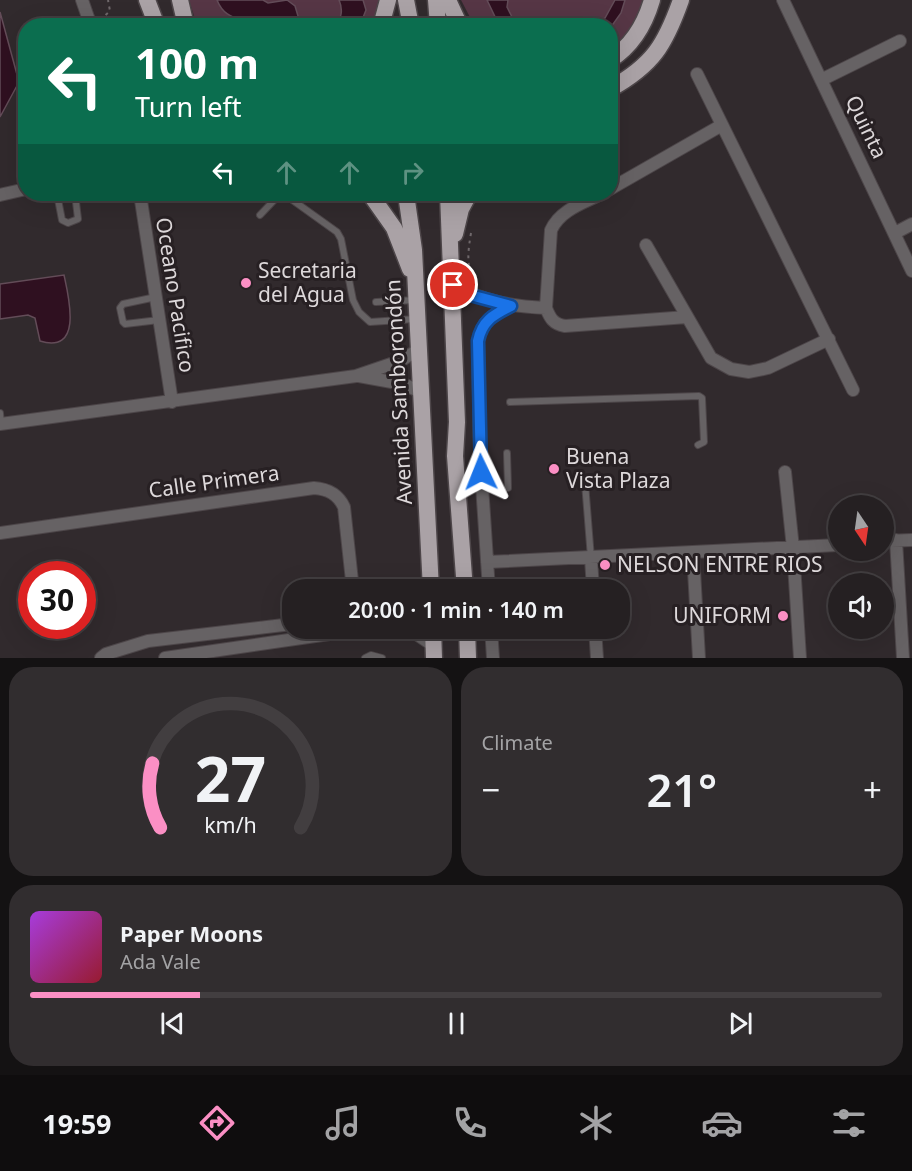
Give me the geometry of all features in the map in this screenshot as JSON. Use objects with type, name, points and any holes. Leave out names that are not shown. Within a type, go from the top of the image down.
[{"type":"highway","points":[[147,0],[154,18]]},
{"type":"highway","points":[[180,0],[184,18]]},
{"type":"highway","points":[[383,18],[388,0]]},
{"type":"highway","points":[[400,0],[400,18]]},
{"type":"highway","points":[[406,0],[409,18]]},
{"type":"highway","points":[[434,18],[435,0]]},
{"type":"highway","points":[[435,0],[437,18]]},
{"type":"highway","points":[[448,0],[456,18]]},
{"type":"highway","points":[[618,53],[632,41],[645,20],[652,0]]},
{"type":"highway","points":[[618,84],[633,75],[660,49],[681,0]]},
{"type":"highway","points":[[375,201],[394,228],[415,281]]},
{"type":"highway","name":"Avenida Samborondón","points":[[407,201],[414,250],[430,579]]},
{"type":"highway","points":[[414,250],[416,201]]},
{"type":"highway","points":[[444,201],[450,227]]},
{"type":"highway","points":[[448,201],[457,422],[455,456],[464,579]]},
{"type":"highway","points":[[452,278],[458,222],[466,201]]},
{"type":"highway","points":[[467,639],[468,658]]},
{"type":"street","points":[[82,0],[91,18]]},
{"type":"street","name":"Quinta","points":[[783,0],[912,271]]},
{"type":"street","points":[[821,80],[900,41]]},
{"type":"street","points":[[697,74],[853,390]]},
{"type":"street","points":[[618,184],[722,125]]},
{"type":"street","points":[[0,195],[18,191]]},
{"type":"street","name":"Oceano Pacifico","points":[[141,201],[172,402]]},
{"type":"street","points":[[587,201],[569,210],[551,230],[546,308],[555,323],[565,326],[687,317]]},
{"type":"street","points":[[895,233],[912,225]]},
{"type":"street","points":[[646,245],[711,358],[740,372],[768,368],[829,339]]},
{"type":"street","points":[[452,278],[485,300],[511,306],[546,308]]},
{"type":"street","points":[[488,579],[482,489],[478,341],[480,329],[485,322],[511,306]]},
{"type":"street","name":"Oceano Pacifico","points":[[0,420],[172,402],[356,376],[400,361],[418,350]]},
{"type":"street","name":"Oceano Pacifico","points":[[356,376],[403,384],[421,392]]},
{"type":"street","points":[[785,472],[793,548],[800,658]]},
{"type":"street","name":"Calle Primera","points":[[0,532],[314,488],[324,489],[340,498],[344,507],[352,579]]},
{"type":"street","points":[[894,541],[912,540]]},
{"type":"street","points":[[487,562],[828,546]]},
{"type":"street","points":[[693,553],[699,658]]},
{"type":"street","points":[[591,558],[592,579]]},
{"type":"street","points":[[893,561],[906,651]]},
{"type":"street","points":[[101,658],[106,654],[133,652],[148,641],[282,625]]},
{"type":"street","points":[[226,631],[229,653]]},
{"type":"street","points":[[165,658],[229,653],[304,639]]},
{"type":"street","points":[[421,639],[434,652]]},
{"type":"street","points":[[492,639],[493,658]]},
{"type":"street","points":[[596,639],[597,658]]},
{"type":"lane","points":[[58,201],[62,220],[68,223],[78,219],[76,201]]},
{"type":"lane","points":[[260,215],[275,201]]},
{"type":"lane","points":[[292,201],[338,232],[353,300],[359,312],[370,322],[417,320]]},
{"type":"lane","points":[[156,297],[123,304],[120,308],[125,324],[159,320]]},
{"type":"lane","points":[[375,302],[416,300]]},
{"type":"lane","points":[[510,402],[699,396],[702,398],[704,442],[698,445]]},
{"type":"lane","points":[[507,453],[508,488]]},
{"type":"lane","points":[[585,483],[591,558]]},
{"type":"lane","points":[[365,658],[371,655],[382,658]]},
{"type":"path","points":[[101,18],[110,11],[108,0]]},
{"type":"path","points":[[471,232],[467,255],[469,272],[474,282],[485,293],[485,300]]},
{"type":"shaded area","points":[[189,0],[381,0],[375,18],[195,18]]},
{"type":"shaded area","points":[[217,0],[263,0],[268,3],[287,0],[295,6],[298,16],[297,18],[235,18],[219,5]]},
{"type":"shaded area","points":[[339,0],[363,0],[366,10],[363,18],[340,18]]},
{"type":"shaded area","points":[[461,0],[487,0],[496,18],[470,18]]},
{"type":"shaded area","points":[[487,0],[508,0],[507,7],[512,18],[496,18]]},
{"type":"shaded area","points":[[508,0],[615,0],[605,18],[512,18],[507,7]]},
{"type":"shaded area","points":[[615,0],[625,0],[617,18],[605,18]]},
{"type":"shaded area","points":[[625,0],[645,0],[639,15],[618,43],[617,18]]},
{"type":"shaded area","points":[[0,12],[18,84],[0,117]]},
{"type":"shaded area","points":[[64,275],[70,322],[68,332],[63,339],[54,343],[40,341],[35,318],[28,315],[0,319],[0,284]]},
{"type":"place","name":"Secretaria del Agua","points":[[246,283]]},
{"type":"place","name":"Buena Vista Plaza","points":[[554,469]]},
{"type":"place","name":"NELSON ENTRE RIOS","points":[[605,565]]},
{"type":"place","name":"UNIFORM","points":[[783,616]]},
{"type":"route","points":[[453,285],[485,300],[511,306],[490,317],[480,329],[478,388],[481,472]]}]
